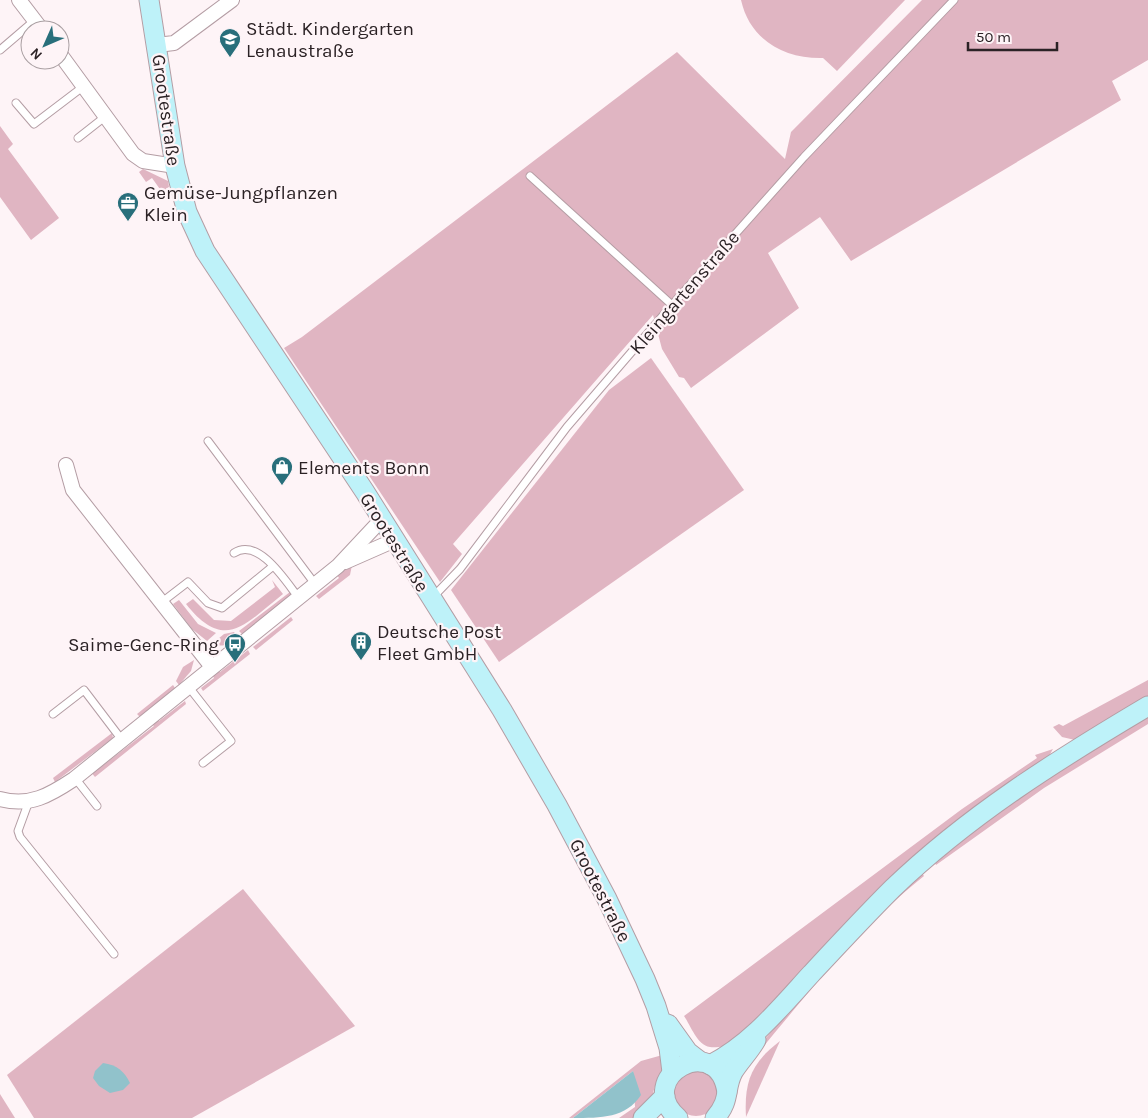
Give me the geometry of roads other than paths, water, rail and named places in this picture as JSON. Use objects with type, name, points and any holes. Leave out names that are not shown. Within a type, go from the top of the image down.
[{"type":"main road","name":"Grootestraße","points":[[151,4],[175,166],[187,212],[205,251],[382,519],[502,710],[557,805],[607,899],[656,1006],[669,1048],[672,1072]]},
{"type":"main road","points":[[677,1118],[668,1106],[665,1096],[668,1080],[672,1072],[680,1066],[691,1062],[706,1063],[734,1050],[762,1028],[880,902],[962,828],[1035,775],[1148,706]]},
{"type":"main road","name":"Grootestraße","points":[[656,1006],[688,1052],[722,1076],[722,1109]]},
{"type":"main road","points":[[722,1109],[732,1074],[747,1055],[762,1028]]},
{"type":"main road","points":[[643,1118],[665,1096]]},
{"type":"street","points":[[19,0],[34,20]]},
{"type":"street","points":[[157,45],[174,43],[232,0]]},
{"type":"street","points":[[70,67],[133,154],[143,161],[175,166]]},
{"type":"street","points":[[66,465],[73,490],[212,667]]},
{"type":"street","points":[[0,799],[40,800],[75,778],[338,566],[382,519]]},
{"type":"street","points":[[338,566],[395,540]]},
{"type":"lane","name":"Kleingartenstraße","points":[[431,598],[460,569],[567,427],[672,305],[804,157],[954,0]]},
{"type":"lane","points":[[0,50],[20,37]]},
{"type":"lane","points":[[16,103],[34,124],[84,86]]},
{"type":"lane","points":[[78,138],[106,116]]},
{"type":"lane","points":[[530,176],[672,305]]},
{"type":"lane","points":[[208,441],[315,584]]},
{"type":"lane","points":[[234,553],[251,549],[258,551],[298,597]]},
{"type":"lane","points":[[162,602],[188,582],[208,603],[222,608],[272,567]]},
{"type":"lane","points":[[188,686],[231,741],[203,763]]},
{"type":"lane","points":[[53,714],[84,690],[122,740]]},
{"type":"lane","points":[[75,778],[97,806]]},
{"type":"lane","points":[[29,801],[18,831],[20,837],[114,954]]},
{"type":"water","points":[[103,1063],[120,1069],[125,1075],[130,1083],[123,1090],[110,1093],[99,1086],[93,1078],[95,1071]]},
{"type":"water","points":[[633,1071],[641,1095],[635,1103],[612,1115],[593,1118],[573,1118]]},
{"type":"place","name":"Städt. Kindergarten Lenaustraße","points":[[230,58]]},
{"type":"place","name":"Gemüse-Jungpflanzen Klein","points":[[128,222]]},
{"type":"place","name":"Elements Bonn","points":[[282,486]]},
{"type":"place","name":"Deutsche Post Fleet GmbH","points":[[361,661]]},
{"type":"place","name":"Saime-Genc-Ring","points":[[235,663]]}]
